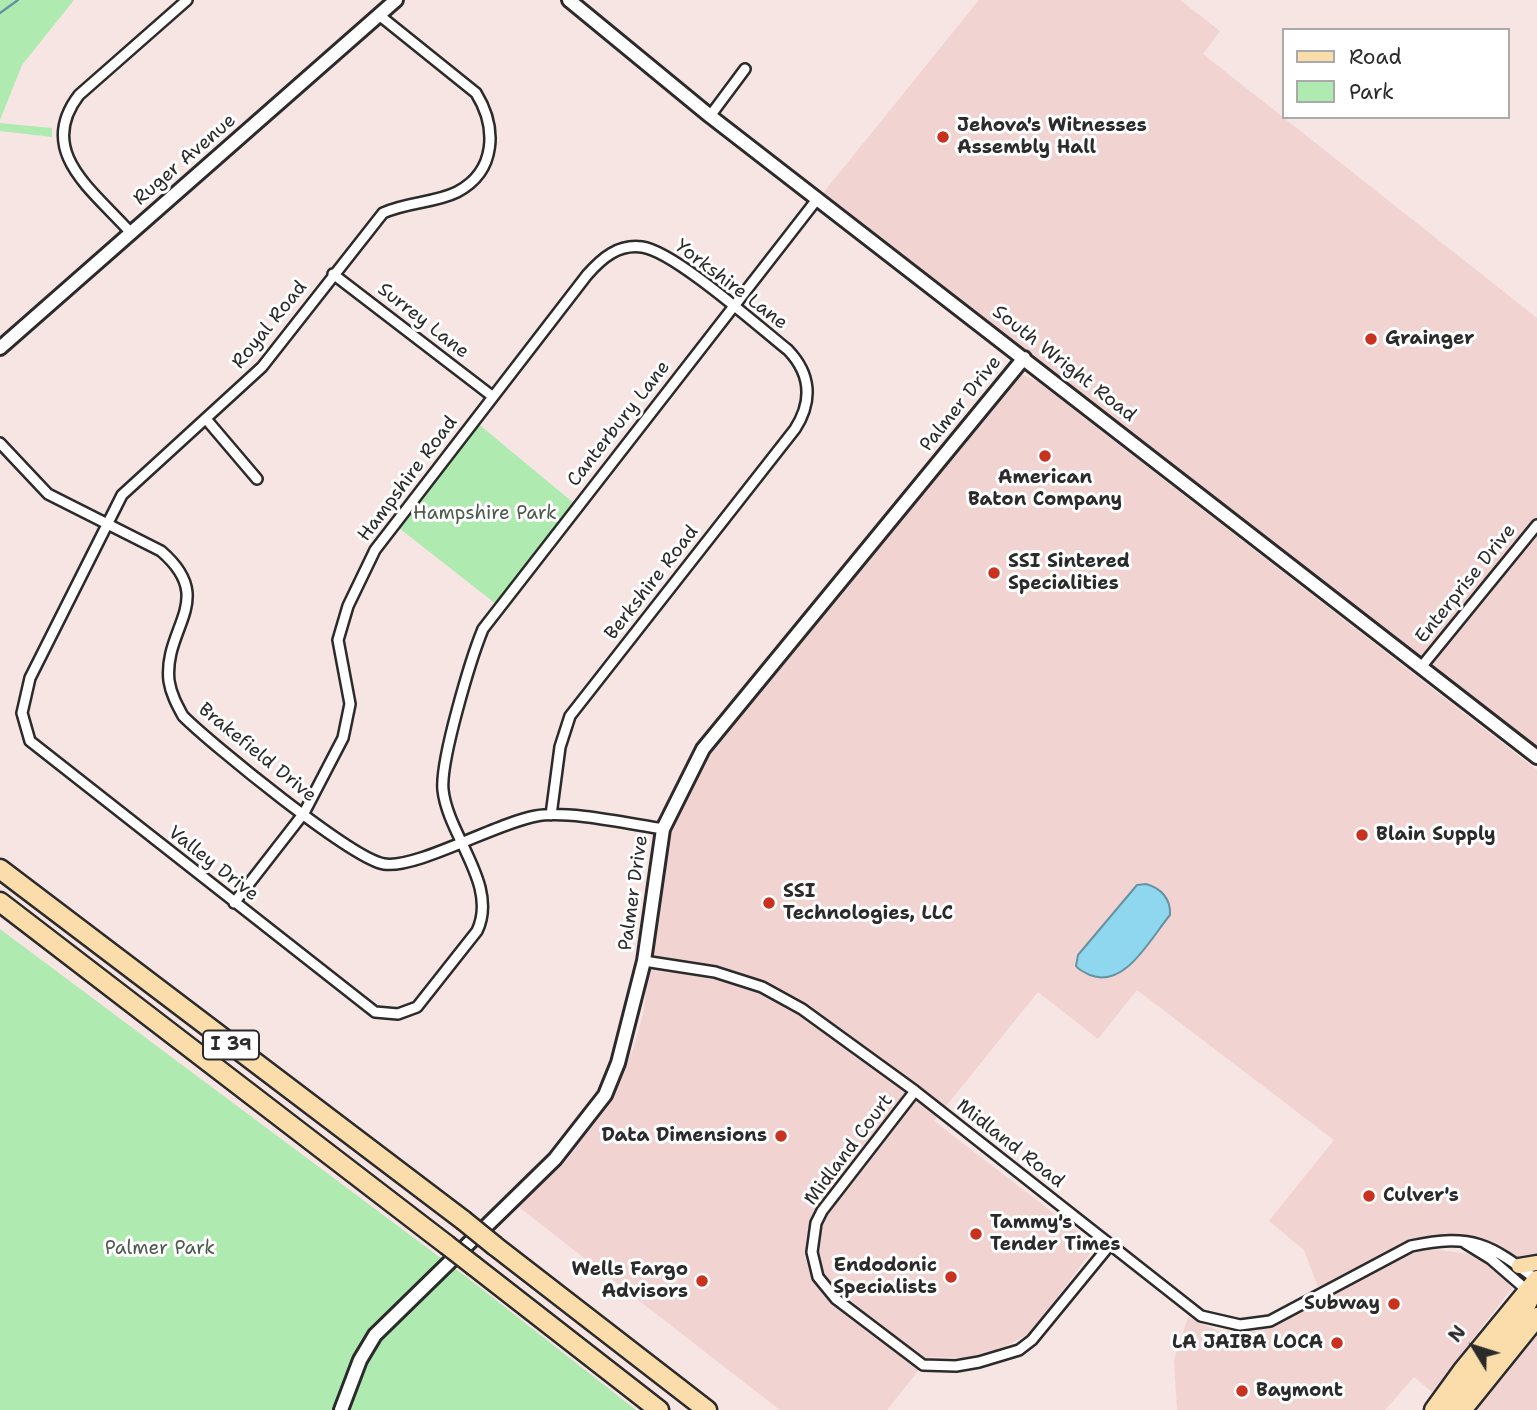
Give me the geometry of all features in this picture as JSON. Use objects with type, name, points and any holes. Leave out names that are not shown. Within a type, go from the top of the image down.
[{"type":"highway","name":"I 39","points":[[0,869],[463,1220],[707,1410]]},
{"type":"highway","name":"I 39","points":[[0,902],[659,1410]]},
{"type":"highway","points":[[1434,1410],[1463,1370],[1535,1288]]},
{"type":"highway","points":[[1462,1410],[1537,1317]]},
{"type":"main road","points":[[1519,1266],[1537,1263]]},
{"type":"main road","points":[[1451,1410],[1469,1381],[1523,1314],[1535,1288]]},
{"type":"street","points":[[131,233],[67,160],[62,143],[62,125],[68,109],[79,95],[187,0]]},
{"type":"street","name":"Ruger Avenue","points":[[0,348],[396,0]]},
{"type":"street","name":"South Wright Road","points":[[569,0],[710,116],[1537,757]]},
{"type":"street","name":"Royal Road","points":[[22,720],[23,696],[30,678],[106,523],[132,484],[262,367],[383,213],[397,206],[455,193],[472,182],[484,166],[491,148],[492,128],[486,109],[476,93],[379,15]]},
{"type":"street","points":[[710,116],[745,69]]},
{"type":"street","name":"Canterbury Lane","points":[[398,1014],[417,1007],[477,931],[483,919],[481,892],[446,805],[444,770],[475,647],[483,629],[818,198]]},
{"type":"street","name":"Yorkshire Lane","points":[[612,252],[626,247],[654,250],[667,256],[788,350],[800,362],[808,384]]},
{"type":"street","name":"Hampshire Road","points":[[233,904],[304,813],[322,780],[348,720],[350,704],[338,640],[348,606],[385,533],[587,275],[612,252]]},
{"type":"street","name":"Surrey Lane","points":[[333,274],[492,396]]},
{"type":"street","name":"Palmer Drive","points":[[341,1410],[360,1360],[376,1335],[555,1159],[605,1095],[618,1063],[644,961],[663,829],[703,749],[1024,358]]},
{"type":"street","name":"Berkshire Road","points":[[551,815],[560,747],[570,716],[796,429],[807,404],[808,384]]},
{"type":"street","points":[[206,419],[257,478]]},
{"type":"street","name":"Brakefield Drive","points":[[0,443],[48,494],[161,551],[183,575],[188,607],[170,660],[169,680],[173,699],[183,716],[304,813],[367,859],[385,864],[404,863],[501,826],[538,815],[663,829]]},
{"type":"street","name":"Enterprise Drive","points":[[1422,666],[1537,524]]},
{"type":"street","name":"Valley Drive","points":[[22,720],[30,741],[233,904],[375,1012],[398,1014]]},
{"type":"street","name":"Midland Road","points":[[644,961],[715,972],[762,987],[802,1009],[915,1091],[1196,1313],[1240,1325],[1270,1321],[1411,1246],[1436,1241],[1464,1242],[1489,1247],[1519,1266],[1535,1288]]},
{"type":"street","name":"Midland Court","points":[[915,1091],[816,1223],[812,1252],[818,1277],[836,1299],[923,1365],[956,1366],[979,1362],[1018,1350],[1032,1340],[1109,1246]]},
{"type":"street","points":[[1464,1242],[1535,1288]]},
{"type":"shaded area","points":[[979,0],[1180,0],[1220,31],[1203,54],[1537,318],[1537,749],[823,193]]},
{"type":"shaded area","points":[[1021,374],[1037,381],[1537,770],[1537,1258],[1515,1258],[1469,1235],[1430,1235],[1430,1249],[1471,1254],[1501,1273],[1512,1288],[1432,1392],[1414,1377],[1385,1410],[1177,1410],[1174,1360],[1188,1317],[1218,1331],[1257,1331],[1323,1300],[1304,1250],[1269,1221],[1334,1140],[1137,990],[1098,1039],[1038,992],[934,1121],[1091,1242],[1094,1248],[1030,1334],[995,1351],[964,1358],[929,1357],[887,1410],[780,1410],[516,1205],[563,1159],[603,1111],[633,1050],[643,1014],[664,857],[685,793],[704,759]]},
{"type":"shaded area","points":[[1537,1336],[1537,1410],[1475,1410],[1490,1393]]},
{"type":"green space","points":[[0,0],[74,0],[22,65],[0,120]]},
{"type":"green space","points":[[0,123],[52,128],[52,137],[0,131]]},
{"type":"green space","name":"Hampshire Park","points":[[476,422],[575,504],[496,604],[395,525]]},
{"type":"green space","name":"Palmer Park","points":[[0,929],[469,1279],[636,1410],[0,1410]]},
{"type":"water","points":[[1146,884],[1164,895],[1169,904],[1170,915],[1145,948],[1136,959],[1114,975],[1090,975],[1079,969],[1076,966],[1078,955],[1137,885]]},
{"type":"waterway","points":[[0,13],[18,0]]},
{"type":"place","name":"Jehova's Witnesses Assembly Hall","points":[[943,137]]},
{"type":"place","name":"Grainger","points":[[1371,339]]},
{"type":"place","name":"American Baton Company","points":[[1045,456]]},
{"type":"place","name":"SSI Sintered Specialities","points":[[994,573]]},
{"type":"place","name":"Blain Supply","points":[[1362,835]]},
{"type":"place","name":"SSI Technologies, LLC","points":[[769,903]]},
{"type":"place","name":"Data Dimensions","points":[[781,1136]]},
{"type":"place","name":"Culver's","points":[[1369,1196]]},
{"type":"place","name":"Tammy's Tender Times","points":[[976,1234]]},
{"type":"place","name":"Endodonic Specialists","points":[[951,1277]]},
{"type":"place","name":"Wells Fargo Advisors","points":[[702,1281]]},
{"type":"place","name":"Subway","points":[[1394,1304]]},
{"type":"place","name":"LA JAIBA LOCA","points":[[1337,1343]]},
{"type":"place","name":"Baymont","points":[[1242,1391]]}]
